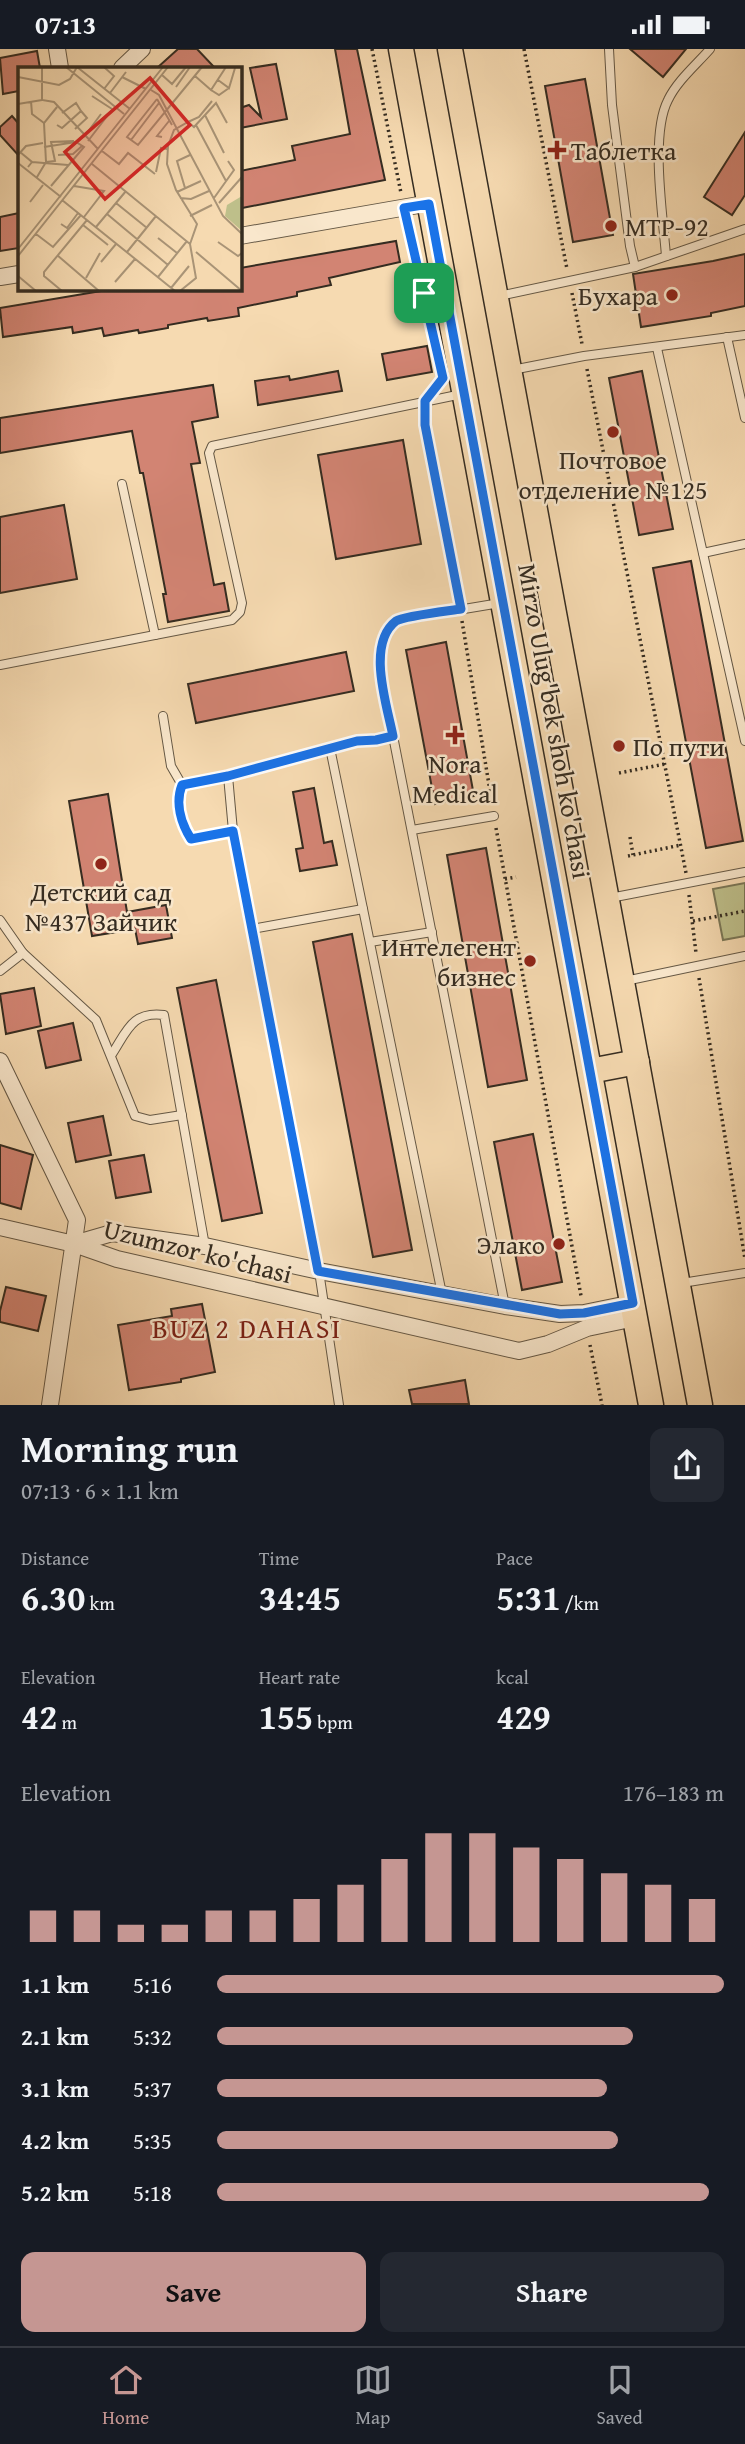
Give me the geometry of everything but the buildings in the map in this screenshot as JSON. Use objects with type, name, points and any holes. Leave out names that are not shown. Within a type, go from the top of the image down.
[{"type":"main road","name":"Mirzo Ulug'bek shoh ko'chasi","points":[[401,49],[652,1405]]},
{"type":"main road","name":"Mirzo Ulug'bek shoh ko'chasi","points":[[450,49],[700,1405]]},
{"type":"main road","points":[[590,1071],[637,1062]]},
{"type":"street","points":[[57,49],[60,67]]},
{"type":"street","points":[[123,67],[142,49]]},
{"type":"street","points":[[242,236],[429,204]]},
{"type":"street","points":[[0,277],[18,274]]},
{"type":"street","points":[[0,1061],[77,1220],[50,1405]]},
{"type":"street","name":"Uzumzor ko'chasi","points":[[0,1227],[75,1244],[117,1259],[519,1351],[548,1345],[585,1320],[634,1311]]},
{"type":"street","name":"Uzumzor ko'chasi","points":[[75,1244],[112,1233],[205,1246],[318,1271],[585,1320]]},
{"type":"lane","points":[[609,49],[612,105],[635,267]]},
{"type":"lane","points":[[666,257],[658,139],[661,117],[669,97],[710,49]]},
{"type":"lane","points":[[496,297],[635,267],[745,229]]},
{"type":"lane","points":[[509,370],[584,356],[745,335]]},
{"type":"lane","points":[[727,337],[745,418]]},
{"type":"lane","points":[[657,348],[745,741]]},
{"type":"lane","points":[[0,665],[232,620],[240,612],[242,603],[209,453],[212,446],[465,394]]},
{"type":"lane","points":[[122,484],[155,635]]},
{"type":"lane","points":[[703,553],[745,544]]},
{"type":"lane","points":[[503,603],[398,620],[383,636],[380,671],[505,1306]]},
{"type":"lane","points":[[163,716],[172,766],[182,785]]},
{"type":"lane","points":[[182,785],[228,776],[357,741],[393,736]]},
{"type":"lane","points":[[330,748],[442,1293]]},
{"type":"lane","points":[[228,776],[233,831],[318,1271],[339,1405]]},
{"type":"lane","points":[[182,785],[177,796],[183,827],[191,839],[233,831]]},
{"type":"lane","points":[[412,830],[494,816]]},
{"type":"lane","points":[[607,899],[745,872]]},
{"type":"lane","points":[[252,929],[363,909]]},
{"type":"lane","points":[[0,920],[23,953],[96,1020],[112,1054],[135,1117],[150,1120],[182,1115]]},
{"type":"lane","points":[[370,942],[432,932]]},
{"type":"lane","points":[[0,971],[23,953]]},
{"type":"lane","points":[[622,981],[745,956]]},
{"type":"lane","points":[[112,1054],[132,1021],[149,1013],[164,1015],[205,1246]]},
{"type":"lane","points":[[677,1283],[745,1273]]},
{"type":"path","points":[[372,49],[419,274]]},
{"type":"path","points":[[524,49],[688,883],[697,966],[745,1259]]},
{"type":"path","points":[[425,401],[425,425],[461,609],[495,827],[602,1405]]},
{"type":"path","points":[[619,772],[665,764]]},
{"type":"path","points":[[630,837],[631,855],[681,845]]},
{"type":"path","points":[[505,879],[516,877]]},
{"type":"path","points":[[692,921],[745,911]]},
{"type":"green space","points":[[745,883],[745,936],[723,940],[713,889]]},
{"type":"place","name":"Таблетка","points":[[557,150]]},
{"type":"place","name":"MTP-92","points":[[611,226]]},
{"type":"place","name":"Бухара","points":[[672,295]]},
{"type":"place","name":"Почтовое отделение №125","points":[[613,432]]},
{"type":"place","name":"Nora Medical","points":[[455,735]]},
{"type":"place","name":"По пути","points":[[619,746]]},
{"type":"place","name":"Детский сад №437 Зайчик","points":[[101,864]]},
{"type":"place","name":"Интелегент бизнес","points":[[530,961]]},
{"type":"place","name":"Элако","points":[[559,1244]]},
{"type":"district","name":"BUZ 2 DAHASI","points":[[247,1327]]},
{"type":"route","points":[[429,204],[633,1303],[584,1313],[560,1314],[505,1306],[318,1271],[233,831],[191,839],[183,827],[177,796],[182,785],[228,776],[357,741],[393,736],[380,671],[383,636],[398,620],[461,609],[425,425],[425,401],[443,378],[424,293],[404,208],[429,204]]}]
